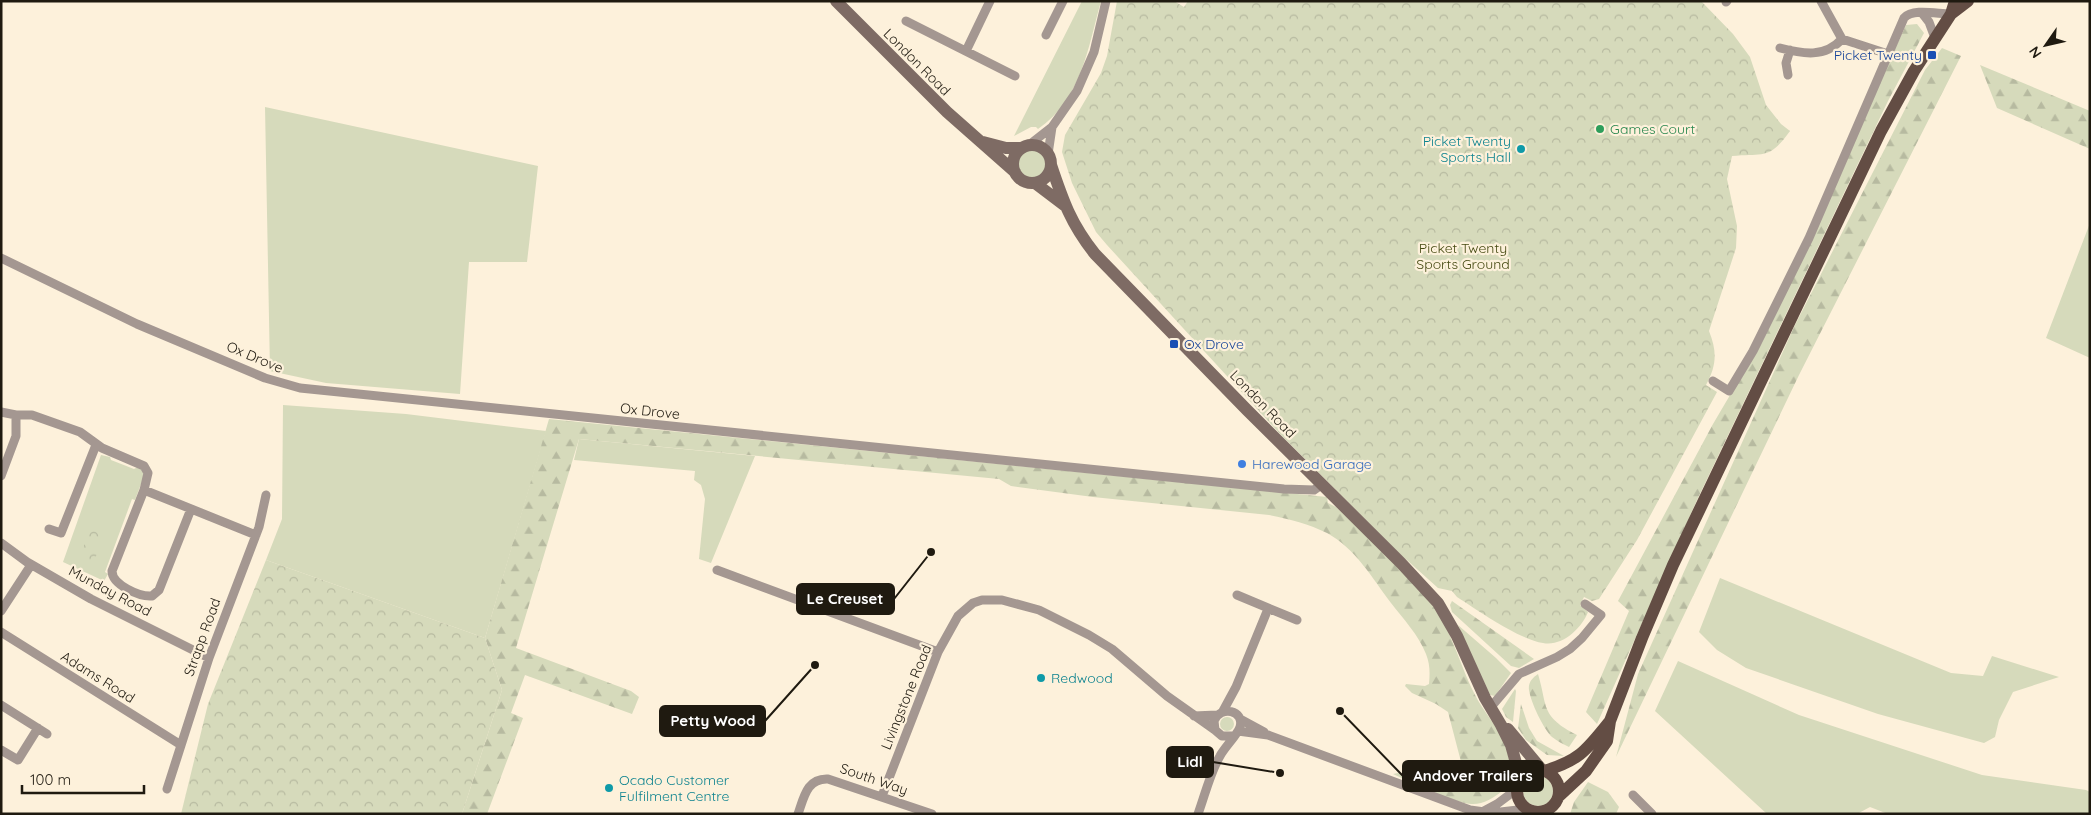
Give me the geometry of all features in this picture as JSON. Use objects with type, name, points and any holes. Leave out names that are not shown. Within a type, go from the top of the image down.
[{"type":"main road","name":"London Road","points":[[836,1],[947,112],[1023,181],[1035,183],[1064,205]]},
{"type":"main road","points":[[1610,721],[1582,754],[1565,765],[1527,773],[1518,786],[1519,801],[1530,811],[1546,811],[1581,776],[1599,755],[1607,741],[1610,721],[1651,616],[1691,528],[1881,131],[1914,71],[1951,14],[1955,1]]},
{"type":"main road","points":[[1951,14],[1968,1]]},
{"type":"main road","points":[[980,141],[1006,148],[1040,147],[1049,159],[1046,177],[1035,183]]},
{"type":"main road","points":[[1015,172],[1013,167],[1015,156],[1026,147]]},
{"type":"main road","name":"London Road","points":[[1049,159],[1064,205],[1082,238],[1095,254],[1401,563],[1441,607],[1458,636],[1490,708],[1501,725],[1513,751],[1518,786]]},
{"type":"main road","name":"London Road","points":[[1501,725],[1510,730],[1543,771]]},
{"type":"main road","points":[[1543,771],[1550,774],[1556,781],[1559,790],[1556,814]]},
{"type":"street","points":[[966,51],[990,1]]},
{"type":"street","points":[[1046,35],[1063,1]]},
{"type":"street","points":[[1026,147],[1052,127],[1071,101],[1088,70],[1097,43],[1106,1]]},
{"type":"street","points":[[1821,1],[1842,39],[1888,54]]},
{"type":"street","points":[[1919,9],[1929,22],[1935,38]]},
{"type":"street","points":[[1713,381],[1730,391],[1753,351],[1809,238],[1904,18],[1909,13],[1919,9],[1951,14]]},
{"type":"street","points":[[906,21],[1015,76]]},
{"type":"street","points":[[1788,75],[1785,49],[1810,53],[1820,52],[1832,48],[1842,39]]},
{"type":"street","points":[[1049,159],[1052,127]]},
{"type":"street","name":"Ox Drove","points":[[1,258],[137,324],[264,378],[300,388],[1284,489],[1314,490],[1322,485]]},
{"type":"street","points":[[1,412],[16,415],[32,415],[66,427],[84,434],[96,445],[144,466],[148,473],[144,490],[112,571],[112,576],[117,582],[143,596],[152,596],[159,590],[191,509]]},
{"type":"street","points":[[1,476],[16,436],[16,415]]},
{"type":"street","points":[[50,529],[61,533],[96,445]]},
{"type":"street","points":[[144,490],[256,534]]},
{"type":"street","name":"Strapp Road","points":[[167,790],[209,658],[263,514],[266,495]]},
{"type":"street","name":"Munday Road","points":[[1,543],[31,564],[91,598],[209,658]]},
{"type":"street","points":[[1,611],[31,564]]},
{"type":"street","points":[[716,570],[938,652]]},
{"type":"street","points":[[1236,595],[1297,620]]},
{"type":"street","name":"Livingstone Road","points":[[882,796],[938,652],[958,616],[973,604],[992,599],[1013,602],[1039,610],[1095,638],[1112,649],[1157,688],[1217,733]]},
{"type":"street","points":[[1490,708],[1519,674],[1563,654],[1582,638],[1601,615],[1585,604]]},
{"type":"street","points":[[1220,755],[1214,721],[1236,687],[1268,609]]},
{"type":"street","name":"Adams Road","points":[[1,632],[181,745]]},
{"type":"street","points":[[1202,813],[1220,755],[1236,734],[1236,687]]},
{"type":"street","points":[[1,705],[47,734]]},
{"type":"street","points":[[1194,716],[1220,713],[1237,716],[1268,735],[1470,810],[1483,812],[1530,811]]},
{"type":"street","points":[[1,750],[18,760],[38,728]]},
{"type":"street","points":[[1217,733],[1225,737],[1236,734],[1268,735]]},
{"type":"street","name":"South Way","points":[[798,814],[809,786],[815,780],[821,778],[882,796],[932,814]]},
{"type":"street","points":[[1483,812],[1497,804],[1518,786]]},
{"type":"street","points":[[1633,795],[1652,814]]},
{"type":"green space","points":[[1082,1],[1101,1],[1087,55],[1073,88],[1053,117],[1038,129],[1031,127],[1014,136]]},
{"type":"green space","name":"Picket Twenty Sports Ground","points":[[1117,1],[1174,1],[1184,7],[1188,1],[1701,1],[1733,34],[1750,57],[1766,105],[1781,124],[1790,131],[1777,147],[1771,151],[1732,156],[1727,179],[1737,226],[1736,248],[1709,331],[1715,358],[1706,385],[1717,392],[1637,540],[1599,599],[1592,601],[1584,597],[1580,605],[1588,612],[1581,624],[1570,635],[1557,642],[1550,643],[1533,640],[1499,624],[1457,597],[1452,591],[1438,588],[1399,553],[1281,435],[1096,232],[1072,183],[1062,152],[1065,135],[1101,73],[1107,56]]},
{"type":"green space","points":[[1917,24],[1924,33],[1888,101],[1697,500],[1597,724],[1586,712],[1629,611],[1618,601],[1713,424],[1756,351],[1906,25]]},
{"type":"green space","points":[[1942,48],[1961,56],[1799,375],[1616,757],[1638,674],[1794,327],[1925,70]]},
{"type":"green space","points":[[1980,65],[2090,111],[2090,149],[1997,108]]},
{"type":"green space","points":[[265,107],[538,166],[527,262],[469,262],[460,394],[326,383],[270,371]]},
{"type":"green space","points":[[1032,149],[1038,150],[1046,158],[1046,170],[1038,178],[1032,179],[1026,178],[1018,170],[1017,164],[1018,158],[1026,150]]},
{"type":"green space","points":[[2090,223],[2090,358],[2046,338]]},
{"type":"green space","points":[[283,405],[406,414],[546,431],[485,638],[266,560],[282,519]]},
{"type":"green space","points":[[549,419],[1327,497],[1328,503],[1336,507],[1384,552],[1408,576],[1437,611],[1474,693],[1496,727],[1508,753],[1510,771],[1508,782],[1502,791],[1492,798],[1484,802],[1471,804],[1443,796],[1393,774],[1398,773],[1445,786],[1458,785],[1465,777],[1448,712],[1412,693],[1405,686],[1406,684],[1425,686],[1429,684],[1430,672],[1428,661],[1419,640],[1370,574],[1347,547],[1327,533],[1313,527],[1269,515],[1093,497],[1011,486],[999,479],[579,439],[516,648],[631,691],[639,697],[632,714],[525,675],[511,713],[523,718],[487,814],[462,814],[502,690],[485,638]]},
{"type":"green space","points":[[579,439],[755,456],[711,563],[699,559],[705,499],[701,485],[694,480],[695,471],[574,460]]},
{"type":"green space","points":[[101,455],[110,457],[111,460],[134,469],[138,467],[143,470],[144,476],[135,500],[132,499],[105,572],[108,574],[104,581],[63,562]]},
{"type":"green space","points":[[92,523],[106,528],[94,562],[80,557]]},
{"type":"green space","points":[[266,560],[485,638],[502,690],[462,814],[181,814],[208,704]]},
{"type":"green space","points":[[1720,578],[1951,673],[1983,676],[1992,656],[2059,677],[2013,692],[1999,720],[1995,737],[1984,743],[1878,714],[1746,668],[1717,650],[1699,632]]},
{"type":"green space","points":[[1452,601],[1534,659],[1519,668],[1511,666],[1452,612],[1450,605]]},
{"type":"green space","points":[[1458,625],[1511,673],[1495,696],[1490,695]]},
{"type":"green space","points":[[1678,661],[1799,715],[1982,775],[2086,790],[2090,792],[2090,814],[1888,814],[1870,807],[1857,814],[1767,814],[1655,711]]},
{"type":"green space","points":[[1538,674],[1547,710],[1557,722],[1577,735],[1569,747],[1552,737],[1541,722],[1535,708],[1530,695],[1529,685]]},
{"type":"green space","points":[[1515,689],[1513,722],[1506,717],[1502,709]]},
{"type":"green space","points":[[1521,704],[1529,728],[1537,741],[1564,756],[1547,755],[1526,740],[1518,728]]},
{"type":"green space","points":[[1224,717],[1230,717],[1234,724],[1230,731],[1224,731],[1220,727],[1220,721]]},
{"type":"green space","points":[[1538,776],[1544,777],[1552,785],[1552,797],[1544,805],[1538,806],[1532,805],[1524,797],[1523,791],[1524,785],[1532,777]]},
{"type":"green space","points":[[1588,782],[1608,792],[1619,807],[1616,814],[1570,814],[1574,802]]},
{"type":"place","name":"Picket Twenty","points":[[1932,55]]},
{"type":"place","name":"Games Court","points":[[1600,129]]},
{"type":"place","name":"Picket Twenty Sports Hall","points":[[1521,149]]},
{"type":"place","name":"Ox Drove","points":[[1174,344]]},
{"type":"place","name":"Harewood Garage","points":[[1242,464]]},
{"type":"place","name":"Le Creuset","points":[[931,552]]},
{"type":"place","name":"Petty Wood","points":[[815,665]]},
{"type":"place","name":"Redwood","points":[[1041,678]]},
{"type":"place","name":"Andover Trailers","points":[[1340,711]]},
{"type":"place","name":"Lidl","points":[[1280,773]]},
{"type":"place","name":"Ocado Customer Fulfilment Centre","points":[[609,788]]}]
